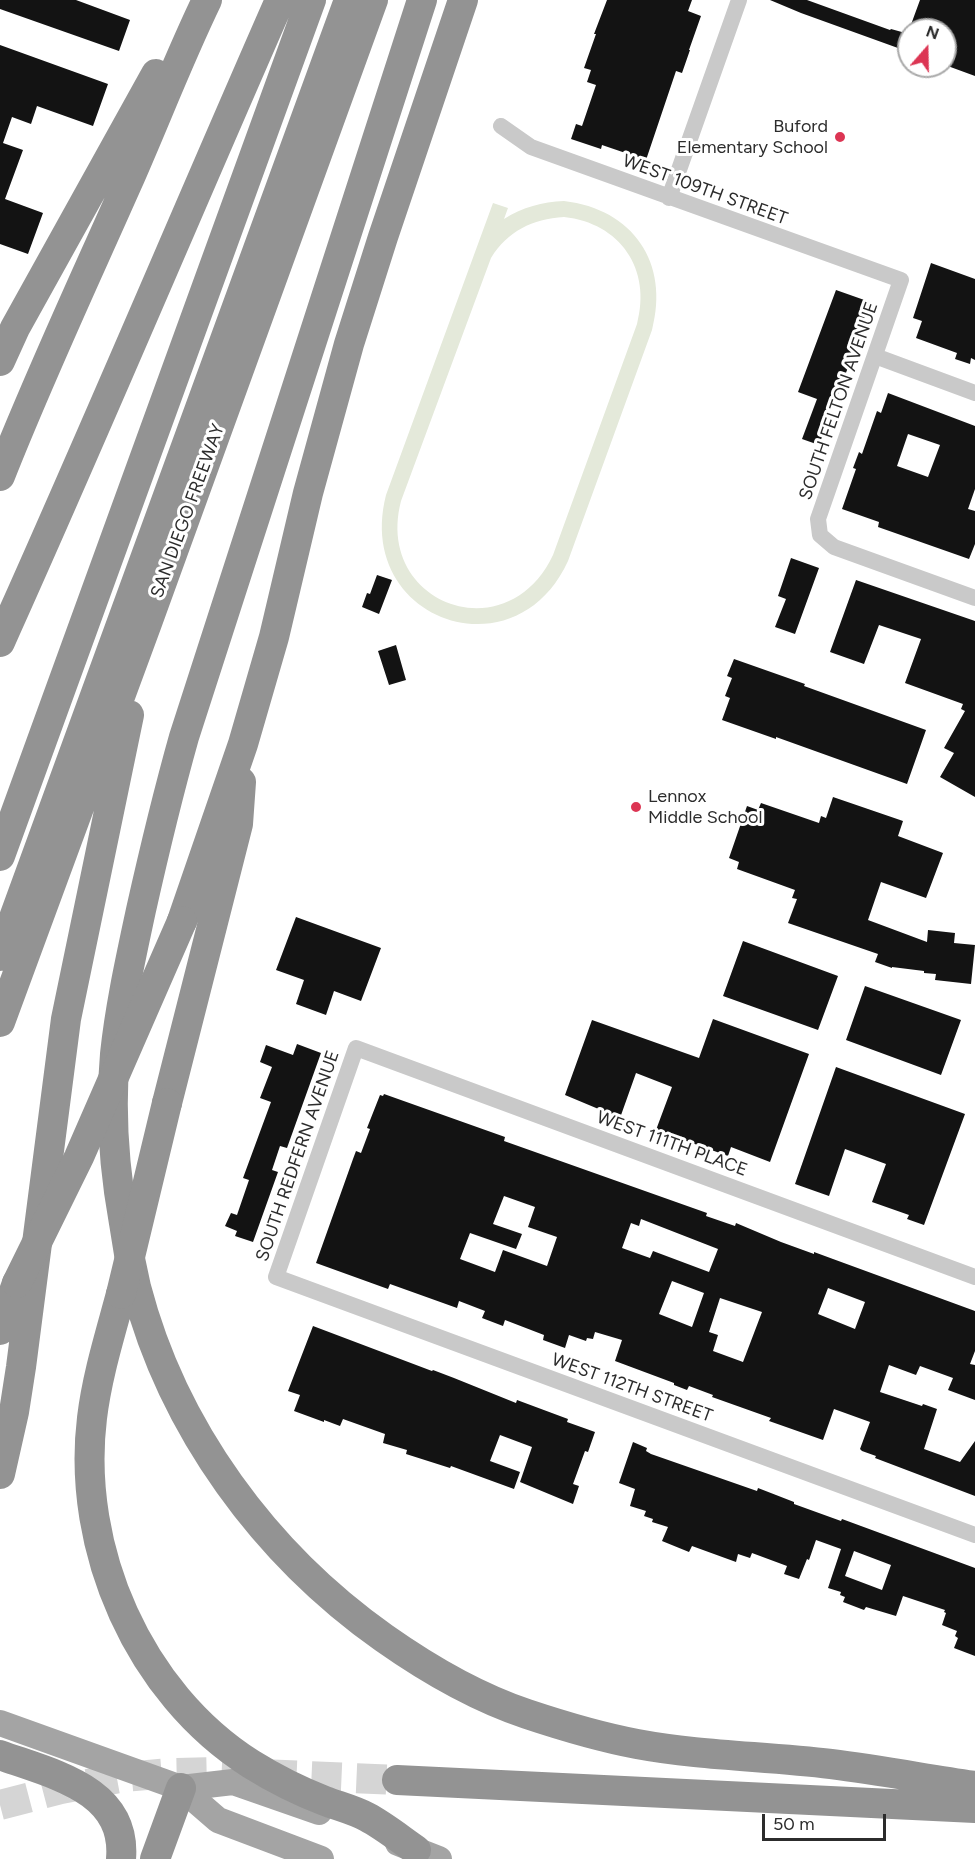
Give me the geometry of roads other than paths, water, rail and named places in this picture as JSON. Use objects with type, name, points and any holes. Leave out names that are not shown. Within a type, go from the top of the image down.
[{"type":"highway","points":[[0,476],[22,420],[128,182],[187,40],[207,0]]},
{"type":"highway","points":[[0,642],[280,0]]},
{"type":"highway","points":[[0,856],[311,0]]},
{"type":"highway","points":[[248,175],[279,154],[335,0]]},
{"type":"highway","points":[[0,956],[349,0]]},
{"type":"highway","name":"SAN DIEGO FREEWAY","points":[[0,1022],[373,0]]},
{"type":"highway","points":[[422,0],[188,726],[170,787],[136,933],[115,1054],[114,1150],[119,1197],[137,1291],[171,1384],[216,1466],[268,1535],[298,1567],[365,1624],[445,1676],[487,1698],[525,1713],[638,1744],[829,1764],[975,1786]]},
{"type":"highway","points":[[0,1316],[79,1157],[182,921],[243,744],[274,637],[308,493],[349,344],[463,0]]},
{"type":"highway","points":[[0,361],[15,328],[154,77],[187,40]]},
{"type":"highway","points":[[0,616],[52,526]]},
{"type":"highway","points":[[0,1474],[21,1367],[66,1019],[147,623]]},
{"type":"highway","points":[[243,744],[238,824],[97,1388],[90,1449],[96,1526],[110,1579],[126,1620],[145,1655],[162,1679],[212,1736],[280,1782],[367,1817],[428,1854]]},
{"type":"highway","points":[[0,1330],[17,1283]]},
{"type":"highway","points":[[0,1755],[71,1781],[93,1794],[111,1813],[122,1847],[121,1859]]},
{"type":"highway","points":[[398,1780],[975,1808]]},
{"type":"highway","points":[[155,1859],[181,1788]]},
{"type":"main road","points":[[0,1723],[181,1788],[218,1820],[321,1859]]},
{"type":"main road","points":[[181,1788],[233,1782],[342,1820],[428,1854]]},
{"type":"street","points":[[669,198],[740,0]]},
{"type":"street","name":"WEST 109TH STREET","points":[[501,126],[531,147],[901,280]]},
{"type":"street","name":"SOUTH FELTON AVENUE","points":[[901,280],[818,519],[820,535],[834,547],[975,598]]},
{"type":"street","points":[[875,356],[975,393]]},
{"type":"street","name":"WEST 111TH PLACE","points":[[356,1048],[975,1276]]},
{"type":"street","name":"SOUTH REDFERN AVENUE","points":[[276,1277],[356,1048]]},
{"type":"street","name":"WEST 112TH STREET","points":[[276,1277],[975,1535]]},
{"type":"tunnel","points":[[0,1805],[61,1789],[125,1777],[171,1773],[218,1772],[397,1780]]},
{"type":"place","name":"Buford Elementary School","points":[[840,137]]},
{"type":"place","name":"Lennox Middle School","points":[[636,807]]}]
